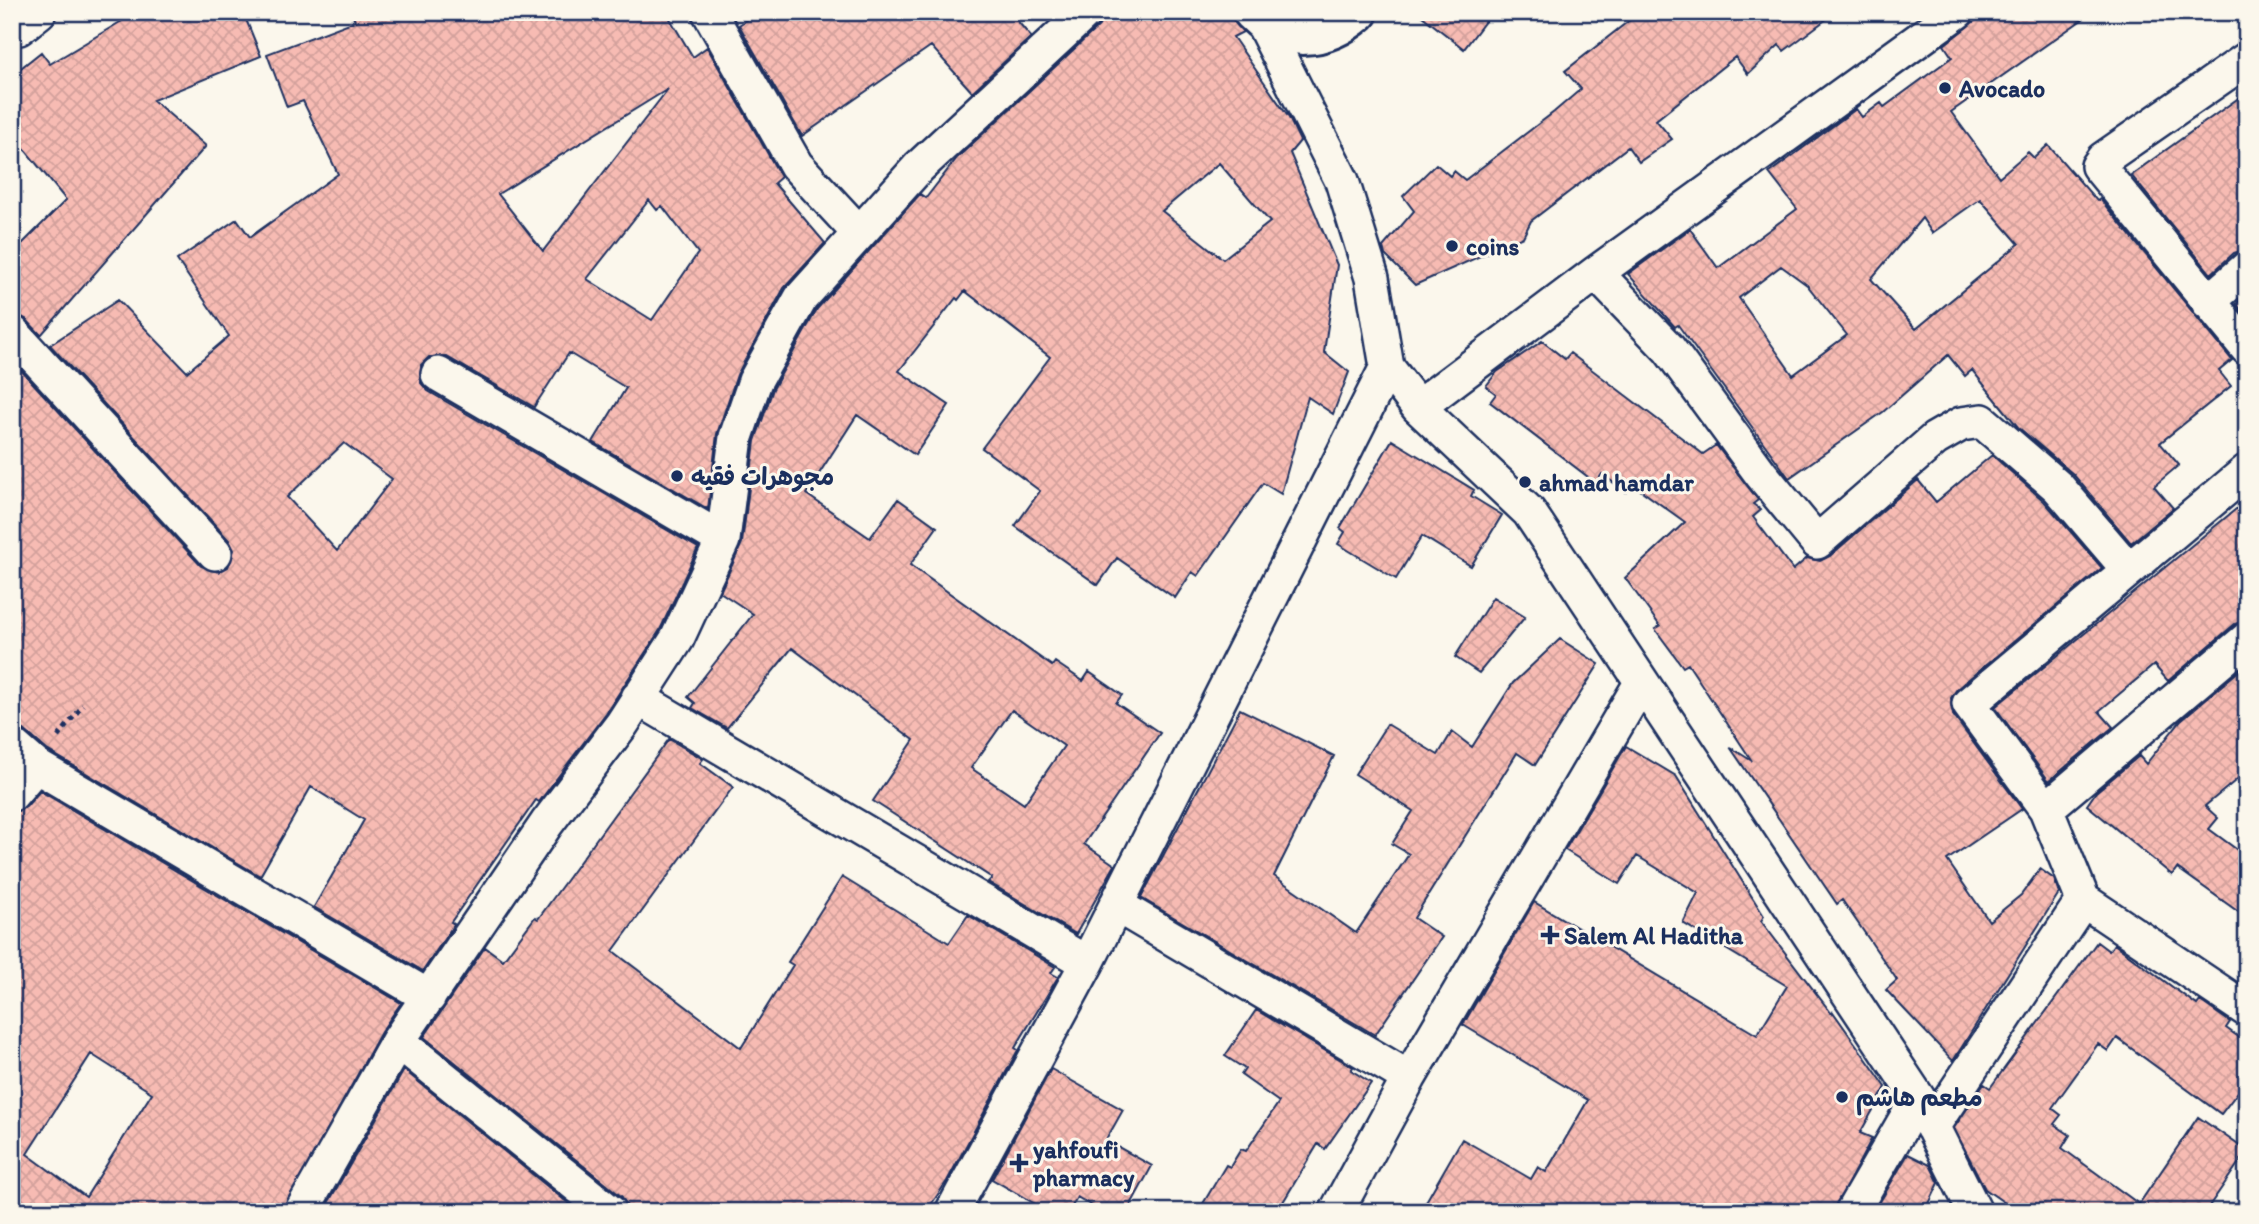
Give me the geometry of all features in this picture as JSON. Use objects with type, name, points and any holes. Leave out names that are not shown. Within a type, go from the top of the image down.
[{"type":"street","points":[[12,20],[19,28],[39,12]]},
{"type":"street","points":[[709,12],[796,165],[858,232]]},
{"type":"street","points":[[301,1212],[398,1041],[677,639],[723,540],[736,437],[755,381],[801,298],[919,167],[1086,12]]},
{"type":"street","points":[[1257,16],[1280,32],[1301,36],[1323,34],[1343,26],[1358,12]]},
{"type":"street","points":[[1418,407],[1596,273],[1957,12]]},
{"type":"street","points":[[1257,16],[1342,181],[1372,278],[1387,367],[1418,407],[1528,512],[1925,1112],[1975,1212]]},
{"type":"street","points":[[2247,59],[2103,159],[2098,166],[2247,348]]},
{"type":"street","points":[[2208,302],[2247,268]]},
{"type":"street","points":[[1596,273],[1669,349],[1767,482],[1817,542],[1935,439],[1961,424],[1982,421],[2058,487],[2129,569]]},
{"type":"street","points":[[12,332],[215,553]]},
{"type":"street","points":[[952,1212],[1087,962],[1387,367]]},
{"type":"street","points":[[438,374],[723,540]]},
{"type":"street","points":[[2247,471],[1969,704],[2046,809],[2083,900],[2247,1010]]},
{"type":"street","points":[[2046,809],[2247,639]]},
{"type":"street","points":[[1336,1212],[1409,1078],[1641,683]]},
{"type":"street","points":[[638,698],[1087,962]]},
{"type":"street","points":[[12,794],[24,755],[429,997]]},
{"type":"street","points":[[1852,1212],[2083,900]]},
{"type":"street","points":[[1116,905],[1409,1078]]},
{"type":"street","points":[[398,1041],[610,1212]]},
{"type":"building","points":[[137,12],[243,12],[261,56],[153,100],[206,146],[41,335],[26,319],[12,313],[12,254],[66,200],[12,134],[12,75],[41,52],[50,64]]},
{"type":"building","points":[[351,12],[666,12],[693,57],[707,47],[781,177],[774,183],[825,243],[784,288],[737,375],[717,434],[708,509],[593,442],[626,388],[569,353],[534,407],[447,357],[429,357],[421,365],[421,383],[428,391],[698,548],[660,630],[606,713],[539,802],[536,800],[451,922],[454,924],[423,971],[314,907],[364,820],[311,787],[260,876],[47,750],[24,730],[12,726],[12,371],[18,367],[201,566],[219,572],[228,567],[234,550],[229,540],[50,345],[118,300],[187,372],[229,336],[177,260],[237,219],[250,237],[338,174],[303,101],[287,107],[267,54],[355,21]],"holes":[[[668,89],[543,251],[498,194]],[[649,200],[657,210],[662,206],[698,253],[652,320],[587,279]],[[344,443],[392,479],[337,551],[287,497]]]},
{"type":"building","points":[[757,12],[1010,12],[1031,37],[972,92],[931,46],[802,136],[739,25]]},
{"type":"building","points":[[1105,12],[1232,12],[1233,20],[1243,32],[1233,37],[1289,118],[1300,141],[1290,153],[1337,265],[1324,352],[1349,372],[1333,414],[1308,397],[1281,494],[1263,483],[1198,576],[1192,572],[1175,598],[1117,558],[1098,585],[1015,526],[1040,491],[982,448],[1050,357],[965,291],[958,300],[956,298],[899,371],[949,405],[915,455],[857,415],[806,494],[870,538],[898,499],[937,527],[910,565],[1052,666],[1055,662],[1083,681],[1089,672],[1122,695],[1116,703],[1160,733],[1084,844],[1115,865],[1076,934],[988,882],[992,878],[873,801],[914,740],[792,648],[727,728],[692,708],[695,703],[688,697],[753,614],[720,592],[742,543],[755,441],[773,389],[817,309],[920,194],[926,198],[957,158],[1099,26]],"holes":[[[1219,163],[1270,222],[1223,259],[1162,211]],[[1012,710],[1064,746],[1024,804],[971,768]]]},
{"type":"building","points":[[1417,12],[1492,12],[1464,49]]},
{"type":"building","points":[[1640,12],[1836,12],[1784,51],[1779,45],[1748,74],[1735,57],[1656,120],[1672,139],[1639,162],[1628,147],[1531,221],[1523,237],[1415,285],[1385,255],[1383,247],[1414,211],[1403,196],[1436,164],[1450,176],[1454,171],[1465,180],[1554,112],[1581,89],[1565,71]]},
{"type":"building","points":[[1986,12],[2093,12],[1951,112],[1999,177],[2028,152],[2034,158],[2048,145],[2097,201],[2100,199],[2232,360],[2219,371],[2231,386],[2160,443],[2179,465],[2154,486],[2173,508],[2131,543],[2073,474],[2018,427],[1972,370],[1965,376],[1948,355],[1883,412],[1789,478],[1678,325],[1675,327],[1628,274],[1690,229],[1718,268],[1797,209],[1769,173],[1856,109],[1862,117],[1881,103],[1884,107],[1952,57],[1944,45]],"holes":[[[1980,199],[2019,244],[1916,329],[1871,279],[1922,218],[1932,233]],[[1781,266],[1807,285],[1847,335],[1793,375],[1739,298]]]},
{"type":"building","points":[[2247,92],[2247,249],[2234,253],[2211,274],[2131,175]]},
{"type":"building","points":[[2247,294],[2247,317],[2236,304]]},
{"type":"building","points":[[1542,341],[1565,359],[1570,353],[1703,454],[1716,445],[1758,500],[1753,504],[1761,510],[1753,517],[1793,570],[1807,558],[1820,561],[1830,556],[1918,480],[1936,502],[1992,455],[2044,501],[2102,568],[1957,689],[1951,698],[1953,715],[2022,809],[1947,860],[1989,921],[2021,895],[2040,869],[2054,879],[2059,893],[1953,1061],[1886,990],[1897,980],[1842,900],[1837,904],[1730,747],[1752,761],[1688,664],[1683,667],[1655,629],[1660,626],[1625,578],[1685,522],[1632,484],[1626,492],[1602,474],[1596,483],[1490,402],[1496,394],[1486,386],[1497,372]]},
{"type":"building","points":[[1392,440],[1474,490],[1471,496],[1502,515],[1471,566],[1422,536],[1396,579],[1338,544],[1345,532],[1340,528]]},
{"type":"building","points":[[2247,500],[2247,620],[2235,624],[2168,681],[2154,665],[2099,711],[2113,727],[2049,781],[1995,707]]},
{"type":"building","points":[[1493,597],[1525,617],[1479,673],[1455,657]]},
{"type":"building","points":[[1560,639],[1599,664],[1535,765],[1517,753],[1414,918],[1442,937],[1375,1035],[1141,898],[1240,709],[1334,756],[1274,876],[1356,933],[1409,854],[1392,844],[1413,811],[1355,774],[1387,724],[1438,755],[1452,732],[1472,747],[1513,683]]},
{"type":"building","points":[[2247,664],[2247,771],[2205,806],[2218,818],[2209,829],[2247,857],[2247,918],[2177,868],[2172,875],[2087,805],[2096,792],[2139,756],[2146,764],[2181,720]]},
{"type":"building","points":[[669,739],[703,759],[700,763],[733,787],[613,951],[741,1048],[793,965],[788,962],[842,877],[949,943],[968,915],[1055,967],[1051,973],[1058,977],[1015,1048],[1018,1050],[947,1181],[926,1212],[629,1212],[622,1197],[424,1037],[485,947],[503,960],[535,917],[538,919]]},
{"type":"building","points":[[1626,746],[1676,776],[1764,916],[1761,921],[1832,1014],[1833,1012],[1886,1087],[1860,1133],[1872,1138],[1833,1212],[1420,1212],[1462,1139],[1531,1179],[1538,1167],[1546,1172],[1588,1100],[1463,1025],[1534,902],[1757,1035],[1787,986],[1683,923],[1698,893],[1637,856],[1619,884],[1565,850]]},
{"type":"building","points":[[40,791],[401,1003],[381,1032],[282,1212],[12,1212],[12,813],[26,807]],"holes":[[[91,1054],[152,1093],[86,1197],[27,1154]]]},
{"type":"building","points":[[2097,942],[2109,951],[2114,944],[2197,1005],[2200,1001],[2230,1022],[2226,1028],[2247,1043],[2247,1080],[2221,1114],[2117,1038],[2108,1051],[2098,1044],[2052,1108],[2061,1115],[2054,1124],[2070,1135],[2062,1148],[2139,1204],[2198,1117],[2247,1151],[2205,1212],[2018,1212],[1985,1189],[1954,1128],[1984,1084],[1990,1088]]},
{"type":"building","points":[[1256,1010],[1353,1067],[1351,1070],[1371,1083],[1325,1149],[1318,1144],[1277,1212],[1198,1212],[1226,1165],[1230,1167],[1241,1149],[1246,1151],[1279,1102],[1241,1075],[1245,1069],[1225,1056]]},
{"type":"building","points":[[1051,1069],[1123,1110],[1106,1140],[1152,1166],[1127,1212],[1102,1212],[1077,1197],[1069,1212],[1049,1212],[992,1179]]},
{"type":"building","points":[[404,1070],[579,1212],[323,1212]]},
{"type":"building","points":[[1908,1154],[1930,1165],[1939,1183],[1925,1212],[1874,1212]]},
{"type":"place","name":"Avocado","points":[[1945,88]]},
{"type":"place","name":"coins","points":[[1452,246]]},
{"type":"place","name":"مجوهرات فقيه","points":[[677,476]]},
{"type":"place","name":"ahmad hamdar","points":[[1525,482]]},
{"type":"place","name":"Salem Al Haditha","points":[[1550,935]]},
{"type":"place","name":"مطعم هاشم","points":[[1842,1097]]},
{"type":"place","name":"yahfoufi pharmacy","points":[[1019,1163]]}]
